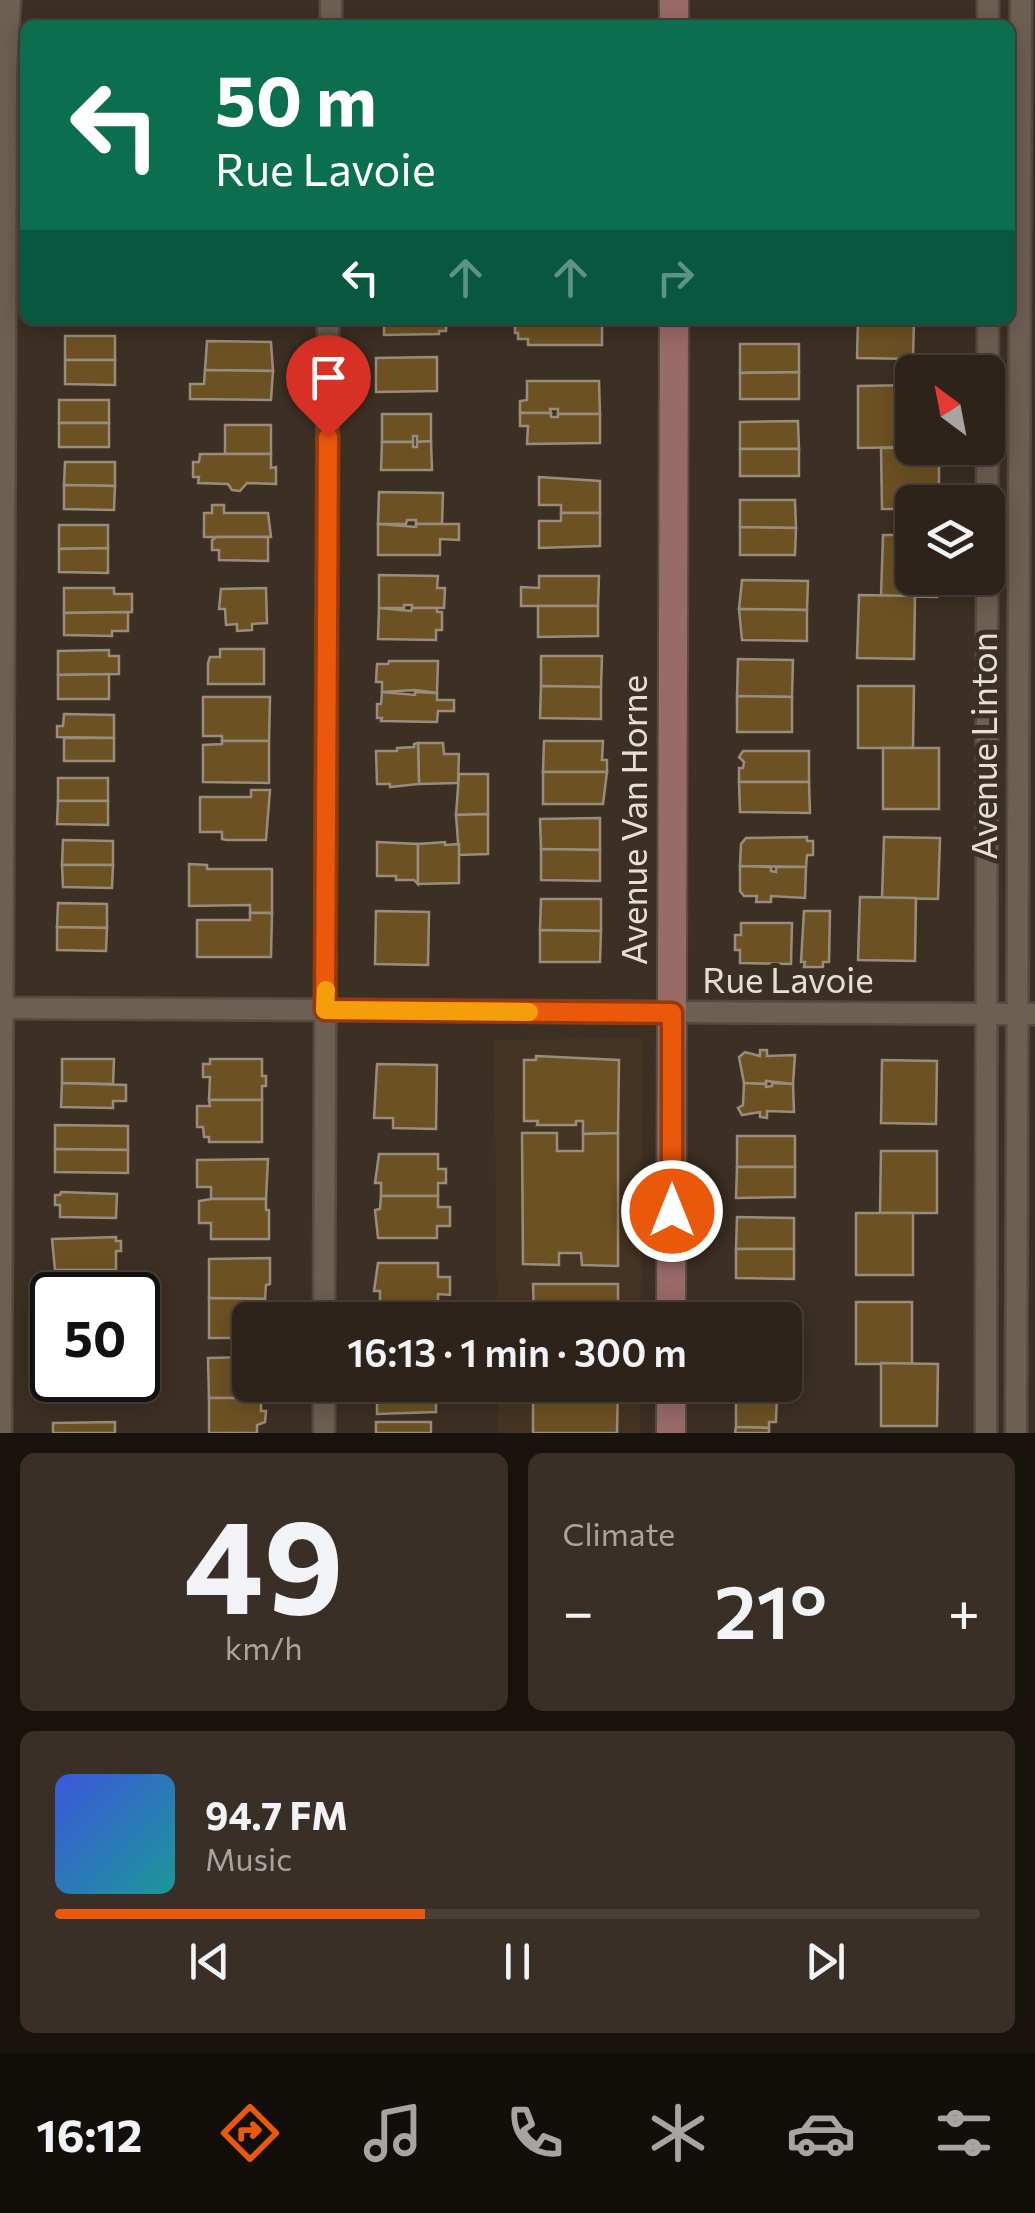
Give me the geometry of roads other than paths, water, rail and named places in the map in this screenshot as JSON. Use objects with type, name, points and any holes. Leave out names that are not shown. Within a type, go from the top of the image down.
[{"type":"main road","name":"Avenue Van Horne","points":[[671,1302],[674,325]]},
{"type":"main road","points":[[671,1402],[671,1433]]},
{"type":"street","points":[[1,1433],[6,69],[10,0]]},
{"type":"street","name":"Avenue Linton","points":[[1016,1433],[1026,1014],[1021,0]]},
{"type":"street","points":[[324,1302],[328,325]]},
{"type":"street","points":[[988,325],[988,485]]},
{"type":"street","name":"Avenue Linton","points":[[986,1433],[987,595]]},
{"type":"street","name":"Rue Lavoie","points":[[2,1008],[1026,1014]]},
{"type":"street","points":[[324,1402],[324,1433]]}]
